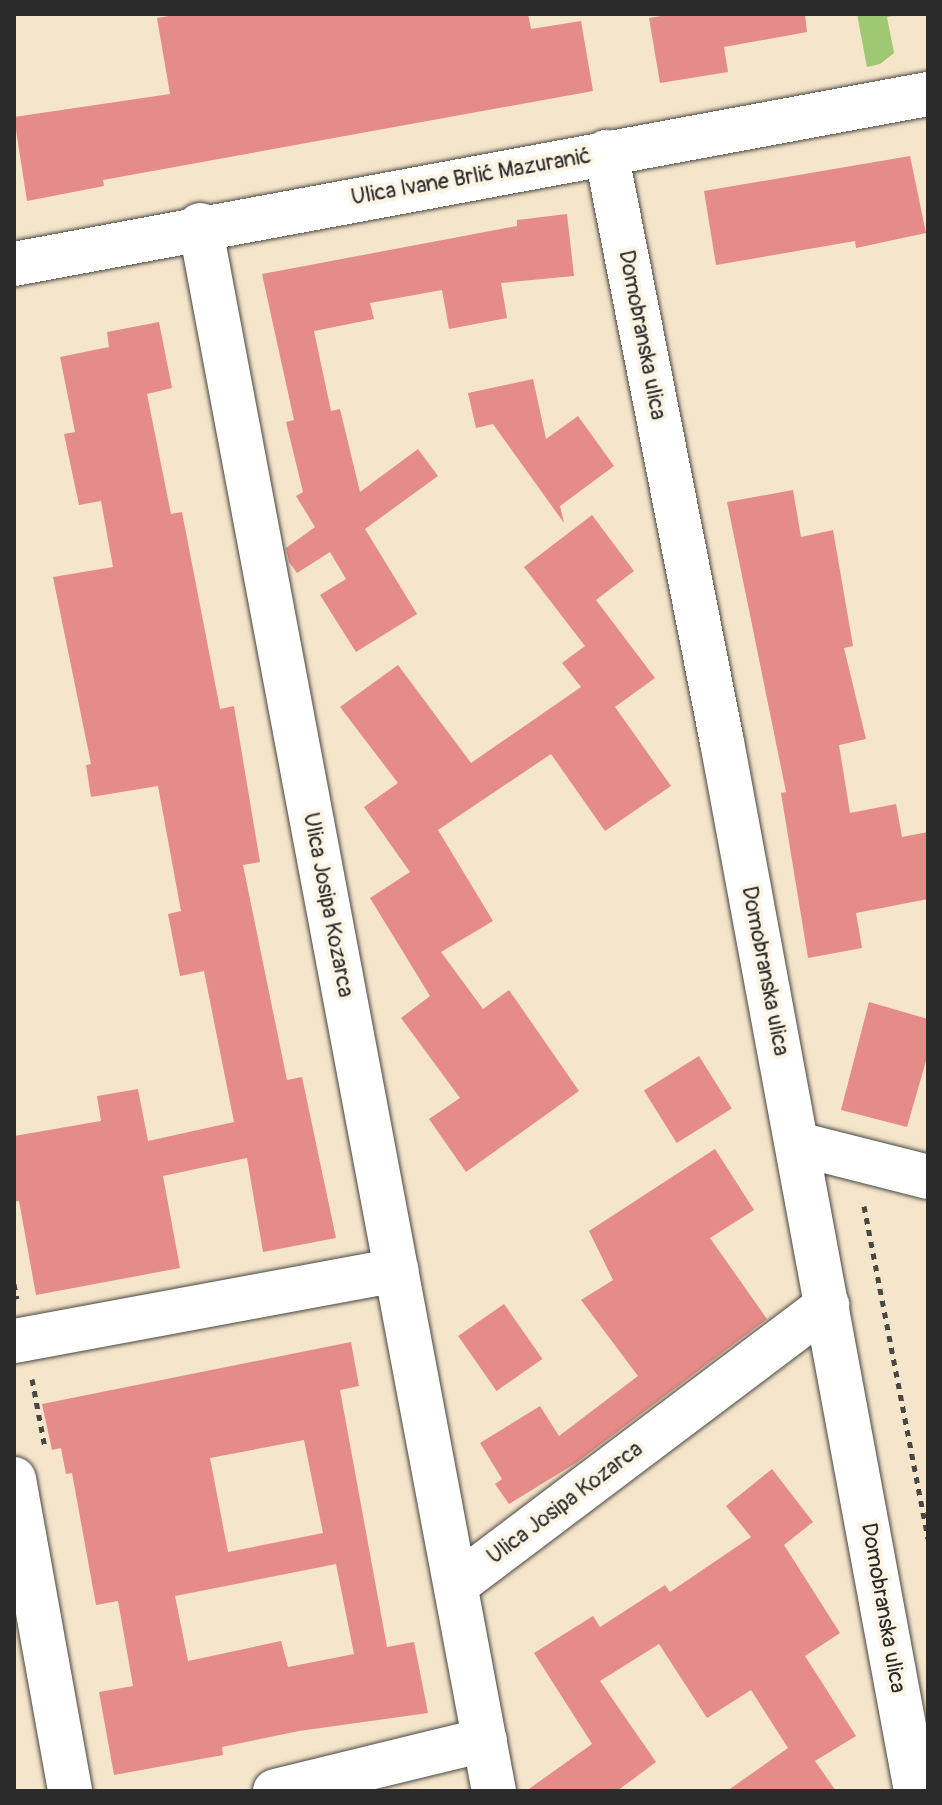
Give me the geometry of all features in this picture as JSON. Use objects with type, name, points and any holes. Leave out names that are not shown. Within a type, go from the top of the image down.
[{"type":"street","name":"Ulica Ivane Brlić Mazuranić","points":[[14,264],[200,225],[928,94]]},
{"type":"street","name":"Domobranska ulica","points":[[606,152],[798,1144],[916,1791]]},
{"type":"street","name":"Ulica Josipa Kozarca","points":[[200,225],[494,1791]]},
{"type":"street","points":[[798,1144],[928,1177]]},
{"type":"street","points":[[14,1341],[396,1270]]},
{"type":"street","name":"Ulica Josipa Kozarca","points":[[456,1585],[827,1305]]},
{"type":"street","points":[[14,1479],[70,1791]]},
{"type":"street","points":[[275,1791],[485,1740]]},
{"type":"green space","points":[[857,14],[903,14],[887,17],[894,53],[880,64],[867,67]]},
{"type":"building","points":[[180,14],[528,14],[531,29],[581,21],[593,91],[103,180],[104,186],[27,201],[14,117],[170,94],[157,18]]},
{"type":"building","points":[[674,14],[805,14],[807,32],[724,47],[728,72],[660,83],[649,18]]},
{"type":"building","points":[[910,156],[926,233],[856,248],[855,241],[716,265],[704,191]]},
{"type":"building","points":[[567,214],[574,276],[501,283],[507,318],[449,329],[442,290],[370,303],[374,319],[314,331],[331,411],[340,409],[360,492],[418,449],[438,476],[365,529],[417,614],[356,652],[320,595],[346,579],[330,552],[297,573],[289,562],[286,548],[315,527],[296,496],[303,492],[286,422],[294,420],[262,274],[517,226],[517,220]]},
{"type":"building","points":[[159,322],[172,388],[147,394],[171,514],[182,512],[220,709],[234,706],[260,862],[243,865],[287,1080],[302,1077],[336,1238],[263,1252],[247,1158],[163,1176],[180,1268],[36,1295],[19,1201],[14,1202],[14,1136],[101,1121],[97,1096],[138,1089],[148,1141],[234,1122],[204,971],[180,976],[168,914],[181,911],[158,786],[91,797],[86,765],[91,764],[53,577],[113,567],[101,501],[79,505],[64,434],[75,432],[60,357],[109,347],[107,332]]},
{"type":"building","points":[[533,379],[546,439],[578,416],[614,466],[560,506],[564,523],[493,424],[476,428],[468,393]]},
{"type":"building","points":[[793,490],[801,537],[833,530],[853,646],[844,648],[866,739],[839,745],[850,813],[896,804],[902,837],[928,832],[928,899],[856,913],[862,948],[808,958],[781,793],[786,792],[727,502]]},
{"type":"building","points":[[592,515],[634,571],[596,600],[655,678],[615,707],[671,786],[605,831],[551,754],[438,830],[493,921],[441,952],[483,1009],[509,990],[579,1091],[466,1172],[429,1119],[460,1098],[401,1018],[430,996],[370,898],[410,872],[364,807],[398,783],[340,707],[398,665],[471,763],[581,687],[562,663],[585,646],[524,567]]},
{"type":"building","points":[[869,1002],[928,1019],[928,1054],[907,1127],[841,1110]]},
{"type":"building","points":[[699,1056],[732,1109],[677,1143],[644,1090]]},
{"type":"building","points":[[715,1149],[754,1210],[710,1238],[767,1319],[576,1463],[509,1504],[495,1484],[502,1479],[480,1443],[540,1406],[559,1436],[638,1376],[581,1300],[613,1280],[589,1231]]},
{"type":"building","points":[[504,1304],[542,1359],[497,1391],[458,1336]]},
{"type":"building","points":[[351,1342],[359,1386],[340,1390],[387,1647],[414,1642],[428,1713],[299,1731],[222,1747],[223,1755],[114,1775],[99,1692],[133,1686],[118,1601],[96,1605],[72,1473],[66,1474],[61,1448],[52,1450],[42,1404]],"holes":[[[304,1440],[323,1533],[228,1552],[210,1458]],[[336,1564],[354,1654],[288,1667],[281,1641],[188,1661],[175,1596]]]},
{"type":"building","points":[[772,1469],[813,1522],[784,1545],[840,1633],[805,1656],[856,1736],[815,1761],[836,1791],[727,1791],[788,1748],[751,1690],[707,1718],[659,1644],[600,1681],[656,1762],[617,1791],[526,1791],[592,1744],[534,1653],[593,1616],[600,1627],[665,1585],[670,1592],[751,1537],[726,1506]]}]
